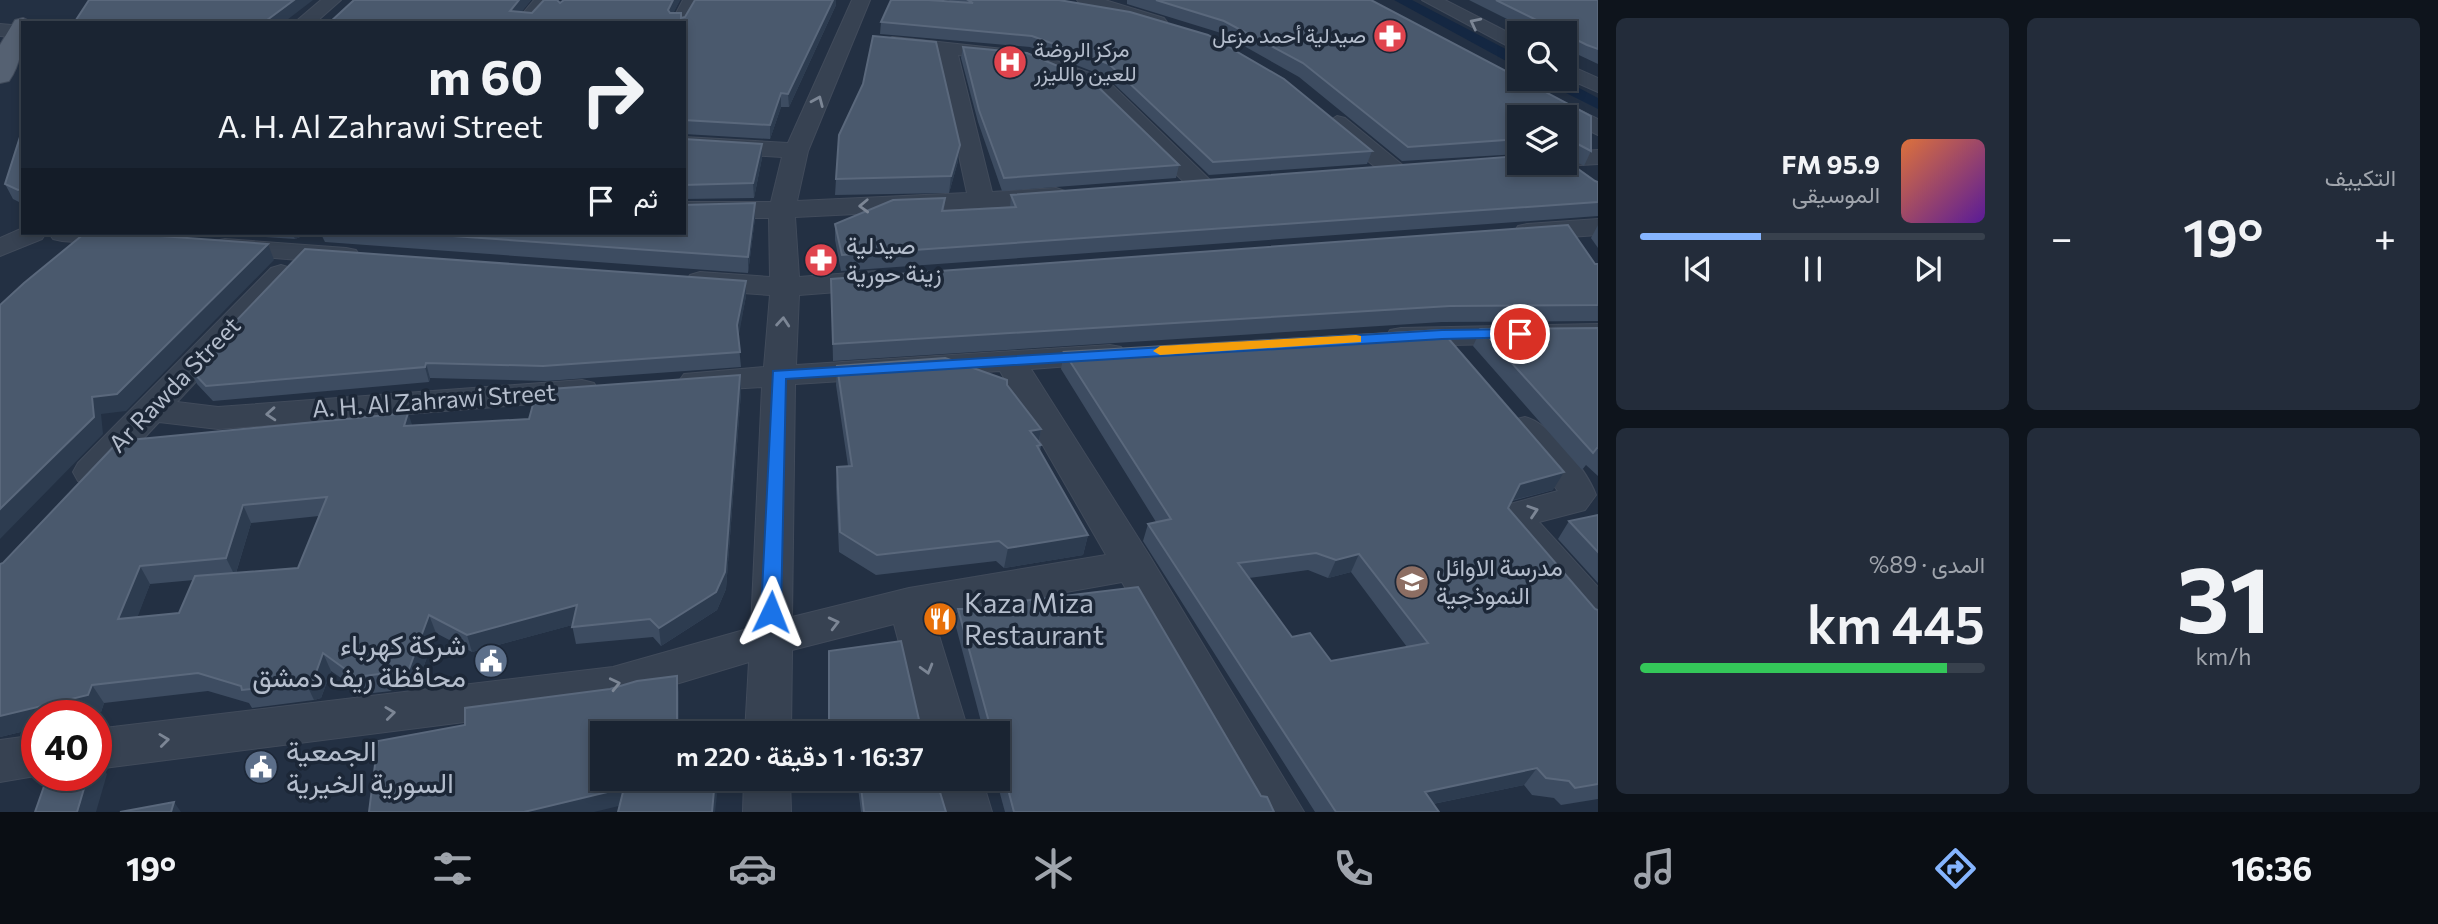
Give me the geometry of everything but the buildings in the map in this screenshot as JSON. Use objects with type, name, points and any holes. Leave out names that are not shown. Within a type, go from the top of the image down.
[{"type":"main road","points":[[0,76],[20,25]]},
{"type":"street","points":[[306,21],[332,0]]},
{"type":"street","points":[[526,21],[544,0]]},
{"type":"street","points":[[681,21],[692,0]]},
{"type":"street","points":[[768,721],[779,374],[785,287],[782,209],[796,151],[861,0]]},
{"type":"street","points":[[1086,0],[1175,28]]},
{"type":"street","points":[[1439,1],[1507,39]]},
{"type":"street","points":[[844,40],[1030,56],[1098,84],[1202,186]]},
{"type":"street","points":[[946,47],[982,202]]},
{"type":"street","points":[[1577,76],[1598,86]]},
{"type":"street","points":[[1538,96],[1598,128]]},
{"type":"street","points":[[1322,110],[1396,172]]},
{"type":"street","points":[[686,144],[796,151]]},
{"type":"street","points":[[1577,158],[1598,157]]},
{"type":"street","points":[[1355,175],[1424,170]]},
{"type":"street","points":[[1577,175],[1588,182]]},
{"type":"street","points":[[1175,188],[1230,184]]},
{"type":"street","points":[[686,210],[982,202],[1078,195]]},
{"type":"street","points":[[1499,234],[1575,240],[1598,227]]},
{"type":"street","points":[[0,248],[29,235]]},
{"type":"street","points":[[85,235],[155,241]]},
{"type":"street","points":[[195,244],[311,243],[370,258]]},
{"type":"street","name":"Ar Rawda Street","points":[[66,499],[311,243]]},
{"type":"street","points":[[675,279],[785,287],[909,278]]},
{"type":"street","points":[[1372,338],[1442,334],[1598,333]]},
{"type":"street","points":[[1442,334],[1468,364]]},
{"type":"street","points":[[669,383],[1135,352]]},
{"type":"street","points":[[1010,360],[1135,565],[1280,812]]},
{"type":"street","name":"A. H. Al Zahrawi Street","points":[[150,410],[218,418],[614,387]]},
{"type":"street","points":[[1503,403],[1577,489],[1578,495],[1572,501],[1523,513],[1519,524],[1598,614]]},
{"type":"street","points":[[112,746],[613,685],[770,639],[909,604],[1135,565]]},
{"type":"street","points":[[909,604],[943,721]]},
{"type":"street","points":[[0,761],[21,758]]},
{"type":"street","points":[[767,791],[767,812]]},
{"type":"street","points":[[962,791],[968,812]]},
{"type":"water","points":[[1394,0],[1412,0],[1507,50],[1507,61]]},
{"type":"water","points":[[1577,87],[1598,98],[1598,109],[1562,91],[1577,91]]},
{"type":"slow traffic","points":[[1160,351],[1356,339]]},
{"type":"place","name":"صيدلية أحمد مزعل","points":[[1390,36]]},
{"type":"place","name":"مركز الروضة للعين والليزر","points":[[1010,62]]},
{"type":"place","name":"صيدلية زينة حورية","points":[[821,260]]},
{"type":"place","name":"مدرسة الاوائل النموذجية","points":[[1412,582]]},
{"type":"place","name":"Kaza Miza Restaurant","points":[[940,619]]},
{"type":"place","name":"شركة كهرباء محافظة ريف دمشق","points":[[491,661]]},
{"type":"place","name":"الجمعية السورية الخيرية","points":[[261,767]]},
{"type":"route","points":[[771,612],[779,374],[1442,334],[1520,334]]}]
